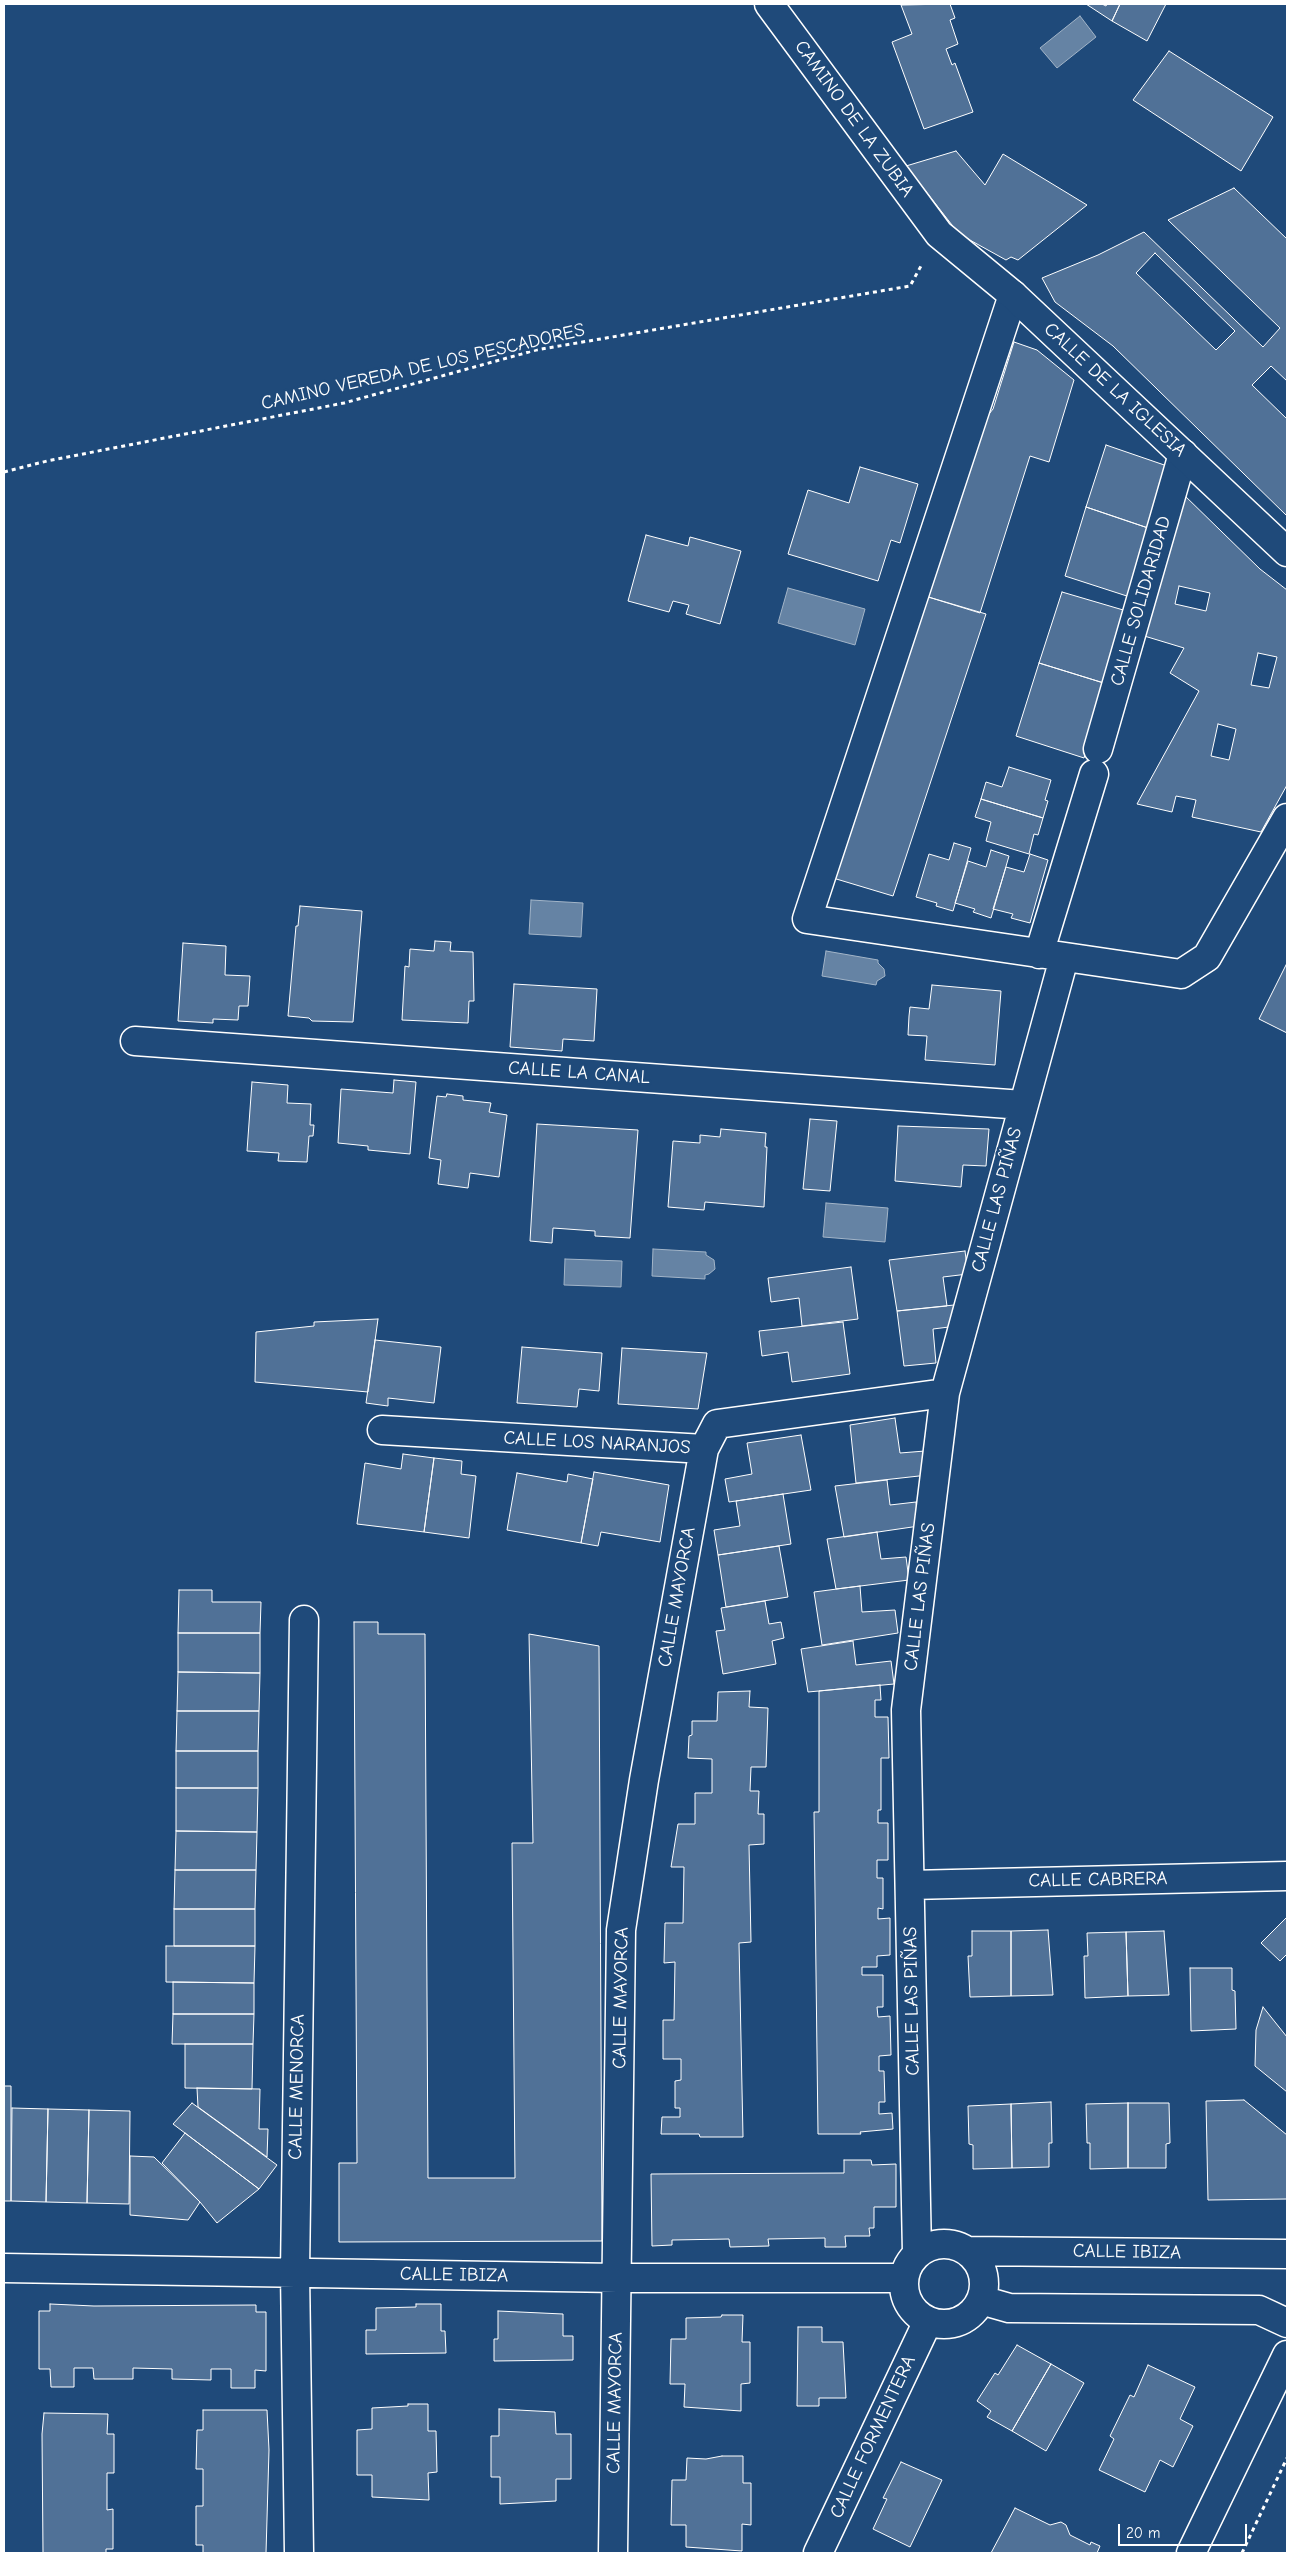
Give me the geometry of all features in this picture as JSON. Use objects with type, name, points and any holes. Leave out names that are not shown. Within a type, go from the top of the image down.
[{"type":"street","name":"CAMINO DE LA ZUBIA","points":[[771,5],[939,234]]},
{"type":"street","name":"CALLE DE LA IGLESIA","points":[[939,234],[1012,295],[1287,552]]},
{"type":"street","points":[[1012,295],[807,919],[1181,974],[1207,957],[1287,818]]},
{"type":"street","name":"CALLE SOLIDARIDAD","points":[[1052,956],[1096,761],[1183,454]]},
{"type":"street","name":"CALLE LAS PIÑAS","points":[[917,2253],[906,1710],[945,1393],[1023,1105],[1052,956]]},
{"type":"street","name":"CALLE LA CANAL","points":[[136,1041],[1023,1105]]},
{"type":"street","name":"CALLE LOS NARANJOS","points":[[382,1430],[704,1449],[717,1424],[945,1393]]},
{"type":"street","name":"CALLE MAYORCA","points":[[613,2553],[621,1930],[644,1780],[704,1449]]},
{"type":"street","name":"CALLE MENORCA","points":[[299,2553],[294,2272],[304,1620]]},
{"type":"street","name":"CALLE CABRERA","points":[[910,1885],[1287,1876]]},
{"type":"street","points":[[942,2243],[955,2244],[967,2251],[977,2260],[984,2286],[981,2300],[974,2311],[953,2323],[940,2324],[928,2321],[917,2314],[908,2304],[904,2291],[904,2278],[911,2260],[917,2253],[928,2246],[942,2243]]},
{"type":"street","name":"CALLE IBIZA","points":[[967,2251],[1287,2254]]},
{"type":"street","name":"CALLE IBIZA","points":[[4,2268],[617,2278],[904,2278]]},
{"type":"street","points":[[981,2300],[1009,2308],[1259,2310],[1287,2323]]},
{"type":"street","name":"CALLE FORMENTERA","points":[[818,2553],[928,2321]]},
{"type":"street","points":[[1191,2553],[1287,2356]]},
{"type":"path","name":"CAMINO VEREDA DE LOS PESCADORES","points":[[4,472],[47,461],[344,404],[536,350],[910,286],[939,234]]},
{"type":"path","points":[[1242,2553],[1287,2458]]},
{"type":"water","points":[[1080,16],[1096,37],[1057,68],[1040,48]]},
{"type":"water","points":[[788,588],[865,609],[855,645],[778,623]]},
{"type":"water","points":[[531,900],[583,903],[581,937],[529,934]]},
{"type":"water","points":[[826,951],[878,960],[878,963],[884,969],[885,976],[877,981],[876,985],[822,976]]},
{"type":"water","points":[[826,1203],[888,1208],[885,1242],[823,1237]]},
{"type":"water","points":[[653,1249],[706,1252],[706,1255],[714,1260],[715,1269],[705,1275],[705,1279],[652,1276]]},
{"type":"water","points":[[565,1259],[622,1261],[621,1287],[564,1285]]},
{"type":"building","points":[[950,4],[955,18],[950,20],[958,44],[946,49],[952,65],[955,63],[973,112],[924,129],[892,42],[912,34],[901,5]]},
{"type":"building","points":[[1086,4],[1102,4],[1106,6],[1107,4],[1120,4],[1112,21]]},
{"type":"building","points":[[1120,4],[1166,4],[1147,41],[1112,21]]},
{"type":"building","points":[[1169,51],[1273,117],[1241,171],[1133,100]]},
{"type":"building","points":[[956,151],[985,185],[1003,154],[1087,205],[1018,260],[1011,257],[1006,260],[959,234],[906,166]]},
{"type":"building","points":[[1234,188],[1287,239],[1287,381],[1271,366],[1252,385],[1287,419],[1287,516],[1113,346],[1055,302],[1042,278],[1098,255],[1144,232],[1263,347],[1280,328],[1168,220]],"holes":[[[1155,253],[1235,331],[1216,350],[1136,273]]]},
{"type":"building","points":[[1014,342],[1037,350],[1074,380],[1049,462],[1030,456],[980,613],[925,596],[978,428],[993,409]]},
{"type":"building","points":[[1106,445],[1173,468],[1154,530],[1086,507]]},
{"type":"building","points":[[860,467],[918,484],[900,543],[891,540],[878,581],[788,554],[808,490],[849,503]]},
{"type":"building","points":[[1182,493],[1260,569],[1287,590],[1287,785],[1261,832],[1192,817],[1196,800],[1176,796],[1172,812],[1137,804],[1199,691],[1170,673],[1184,648],[1141,635]],"holes":[[[1179,586],[1210,593],[1206,611],[1175,604]],[[1258,653],[1277,657],[1269,688],[1251,685]],[[1218,724],[1236,729],[1229,760],[1211,756]]]},
{"type":"building","points":[[1086,507],[1154,530],[1133,598],[1065,576]]},
{"type":"building","points":[[646,535],[688,546],[690,537],[741,551],[720,624],[686,614],[689,605],[673,601],[669,612],[628,601]]},
{"type":"building","points":[[1062,592],[1130,612],[1107,684],[1039,663]]},
{"type":"building","points":[[925,596],[986,614],[893,896],[833,878]]},
{"type":"building","points":[[1039,663],[1107,684],[1084,758],[1016,736]]},
{"type":"building","points":[[1009,767],[1051,780],[1045,800],[1048,801],[1043,818],[981,799],[986,782],[1002,787]]},
{"type":"building","points":[[981,799],[1043,818],[1038,835],[1034,834],[1029,854],[986,841],[991,822],[975,817]]},
{"type":"building","points":[[954,843],[971,848],[953,911],[936,906],[937,903],[916,897],[929,854],[949,860]]},
{"type":"building","points":[[991,850],[1009,856],[991,918],[973,912],[975,909],[955,903],[968,861],[986,867]]},
{"type":"building","points":[[1030,854],[1048,860],[1030,923],[1011,918],[1013,914],[993,909],[1006,867],[1024,872]]},
{"type":"building","points":[[300,906],[362,911],[353,1022],[312,1021],[309,1018],[288,1016],[296,926],[298,926]]},
{"type":"building","points":[[435,941],[451,942],[450,951],[473,952],[474,1001],[469,1001],[468,1023],[402,1020],[405,966],[409,967],[410,949],[434,951]]},
{"type":"building","points":[[183,943],[226,946],[225,975],[250,976],[248,1006],[239,1006],[238,1020],[213,1019],[213,1023],[178,1021]]},
{"type":"building","points":[[1287,963],[1287,1033],[1259,1019]]},
{"type":"building","points":[[514,984],[597,989],[594,1041],[563,1039],[562,1051],[510,1047]]},
{"type":"building","points":[[932,985],[1001,991],[995,1065],[925,1060],[927,1036],[908,1035],[909,1016],[910,1007],[929,1009]]},
{"type":"building","points":[[394,1080],[416,1082],[410,1154],[368,1150],[368,1146],[338,1143],[341,1089],[393,1093]]},
{"type":"building","points":[[252,1082],[288,1085],[287,1103],[311,1104],[310,1125],[314,1125],[313,1136],[309,1136],[307,1162],[278,1161],[279,1153],[247,1151]]},
{"type":"building","points":[[447,1094],[463,1096],[463,1100],[491,1103],[489,1112],[507,1115],[499,1177],[470,1173],[468,1188],[438,1184],[441,1160],[429,1158],[437,1096],[446,1097]]},
{"type":"building","points":[[810,1119],[837,1121],[830,1191],[803,1189]]},
{"type":"building","points":[[537,1124],[638,1130],[630,1238],[595,1236],[595,1231],[553,1228],[552,1243],[530,1241]]},
{"type":"building","points":[[898,1126],[989,1129],[986,1166],[963,1165],[961,1187],[895,1181]]},
{"type":"building","points":[[721,1129],[766,1133],[764,1207],[705,1202],[704,1210],[668,1207],[673,1141],[700,1143],[700,1135],[720,1137]]},
{"type":"building","points":[[965,1251],[968,1274],[943,1277],[947,1306],[897,1311],[889,1260]]},
{"type":"building","points":[[851,1267],[858,1319],[802,1326],[799,1298],[771,1302],[768,1278]]},
{"type":"building","points":[[954,1305],[957,1326],[933,1329],[936,1363],[904,1366],[897,1311]]},
{"type":"building","points":[[378,1319],[368,1392],[255,1382],[256,1332],[314,1326],[314,1322]]},
{"type":"building","points":[[843,1322],[850,1374],[792,1382],[788,1352],[762,1356],[759,1331]]},
{"type":"building","points":[[375,1340],[441,1347],[434,1403],[388,1398],[388,1406],[366,1403]]},
{"type":"building","points":[[522,1347],[602,1353],[599,1391],[579,1389],[577,1407],[517,1403]]},
{"type":"building","points":[[622,1348],[707,1353],[698,1409],[618,1404]]},
{"type":"building","points":[[895,1418],[900,1453],[925,1451],[928,1475],[856,1483],[850,1425]]},
{"type":"building","points":[[801,1435],[811,1490],[729,1502],[725,1479],[752,1474],[747,1443]]},
{"type":"building","points":[[403,1454],[434,1458],[424,1532],[357,1524],[365,1463],[401,1469]]},
{"type":"building","points":[[434,1458],[462,1461],[461,1474],[476,1476],[469,1538],[424,1532]]},
{"type":"building","points":[[594,1472],[669,1485],[660,1542],[601,1532],[598,1546],[581,1543]]},
{"type":"building","points":[[517,1473],[567,1482],[568,1474],[593,1479],[581,1543],[507,1530]]},
{"type":"building","points":[[887,1480],[890,1505],[916,1502],[919,1526],[844,1537],[835,1486]]},
{"type":"building","points":[[783,1494],[791,1544],[718,1555],[714,1530],[740,1526],[736,1501]]},
{"type":"building","points":[[877,1532],[881,1559],[906,1557],[909,1580],[836,1589],[827,1539]]},
{"type":"building","points":[[779,1546],[788,1597],[726,1607],[718,1555]]},
{"type":"building","points":[[860,1586],[862,1612],[895,1610],[898,1633],[822,1645],[814,1592]]},
{"type":"building","points":[[179,1590],[212,1590],[212,1602],[261,1602],[260,1633],[178,1633]]},
{"type":"building","points":[[765,1601],[769,1624],[781,1622],[784,1638],[772,1641],[776,1664],[723,1674],[716,1631],[725,1630],[721,1608]]},
{"type":"building","points":[[354,1622],[378,1622],[378,1634],[425,1634],[428,2178],[515,2178],[512,1843],[533,1843],[529,1634],[599,1646],[602,2241],[339,2242],[339,2163],[357,2163]]},
{"type":"building","points":[[178,1633],[260,1633],[260,1673],[178,1672]]},
{"type":"building","points":[[853,1641],[856,1665],[891,1661],[894,1684],[808,1692],[801,1649]]},
{"type":"building","points":[[178,1672],[260,1673],[259,1711],[177,1711]]},
{"type":"building","points":[[880,1685],[881,1700],[875,1700],[875,1717],[888,1717],[889,1758],[881,1758],[881,1810],[878,1810],[878,1823],[888,1823],[888,1860],[877,1860],[877,1878],[883,1878],[883,1909],[878,1908],[878,1919],[890,1918],[890,1955],[877,1956],[877,1967],[862,1967],[862,1975],[883,1975],[883,2007],[877,2007],[878,2017],[890,2016],[891,2055],[879,2056],[879,2071],[884,2071],[885,2102],[879,2102],[879,2114],[892,2113],[893,2129],[860,2132],[861,2134],[818,2134],[814,1812],[819,1812],[819,1691]]},
{"type":"building","points":[[750,1691],[749,1707],[768,1708],[766,1767],[751,1767],[750,1791],[759,1791],[758,1814],[764,1814],[764,1844],[749,1845],[751,1942],[739,1943],[743,2137],[700,2137],[699,2134],[661,2134],[662,2117],[680,2117],[680,2108],[675,2108],[675,2081],[681,2080],[681,2059],[663,2059],[663,2020],[674,2020],[675,1962],[664,1963],[665,1923],[683,1923],[684,1867],[671,1867],[678,1824],[695,1824],[695,1793],[712,1793],[712,1759],[688,1758],[689,1736],[692,1735],[692,1721],[717,1721],[718,1692]]},
{"type":"building","points":[[177,1711],[259,1711],[258,1751],[176,1751]]},
{"type":"building","points":[[176,1751],[258,1751],[258,1788],[176,1788]]},
{"type":"building","points":[[176,1788],[258,1788],[257,1832],[176,1831]]},
{"type":"building","points":[[176,1831],[257,1832],[256,1870],[175,1870]]},
{"type":"building","points":[[175,1870],[256,1870],[255,1909],[174,1909]]},
{"type":"building","points":[[174,1909],[255,1909],[255,1946],[174,1946]]},
{"type":"building","points":[[1287,1917],[1287,1954],[1280,1961],[1261,1943]]},
{"type":"building","points":[[1048,1930],[1053,1995],[1011,1996],[1011,1931]]},
{"type":"building","points":[[972,1931],[1011,1931],[1011,1996],[970,1997],[968,1956],[972,1956]]},
{"type":"building","points":[[1164,1931],[1169,1995],[1128,1996],[1126,1932]]},
{"type":"building","points":[[1126,1932],[1128,1996],[1085,1998],[1084,1956],[1088,1956],[1087,1933]]},
{"type":"building","points":[[166,1946],[255,1946],[254,1983],[166,1982]]},
{"type":"building","points":[[1190,1968],[1232,1968],[1236,2029],[1191,2031]]},
{"type":"building","points":[[173,1982],[254,1983],[254,2014],[173,2014]]},
{"type":"building","points":[[1263,2007],[1287,2037],[1287,2092],[1255,2066],[1256,2030]]},
{"type":"building","points":[[173,2014],[254,2014],[253,2044],[172,2044]]},
{"type":"building","points":[[185,2044],[253,2044],[252,2089],[185,2088]]},
{"type":"building","points":[[4,2086],[11,2086],[11,2201],[4,2201]]},
{"type":"building","points":[[197,2088],[260,2089],[259,2129],[268,2129],[267,2157],[198,2107]]},
{"type":"building","points":[[1244,2100],[1287,2135],[1287,2199],[1208,2200],[1206,2101]]},
{"type":"building","points":[[1051,2102],[1052,2143],[1049,2143],[1049,2167],[1012,2168],[1011,2104]]},
{"type":"building","points":[[192,2103],[277,2165],[259,2189],[173,2124]]},
{"type":"building","points":[[1128,2103],[1128,2168],[1090,2169],[1090,2143],[1087,2143],[1086,2104]]},
{"type":"building","points":[[1128,2103],[1169,2103],[1170,2143],[1166,2144],[1166,2168],[1128,2168]]},
{"type":"building","points":[[1011,2104],[1012,2168],[973,2169],[973,2145],[969,2144],[968,2106]]},
{"type":"building","points":[[12,2108],[48,2109],[46,2202],[11,2201]]},
{"type":"building","points":[[48,2109],[89,2110],[87,2203],[46,2202]]},
{"type":"building","points":[[89,2110],[130,2111],[129,2204],[87,2203]]},
{"type":"building","points":[[185,2133],[259,2189],[217,2223],[200,2202],[162,2163]]},
{"type":"building","points":[[130,2156],[154,2157],[200,2202],[188,2220],[130,2215]]},
{"type":"building","points":[[844,2160],[871,2160],[872,2165],[896,2164],[896,2207],[874,2207],[874,2228],[869,2228],[870,2236],[845,2236],[846,2247],[825,2247],[825,2238],[768,2239],[769,2246],[730,2247],[729,2239],[672,2240],[672,2245],[652,2246],[651,2174],[844,2173]]},
{"type":"building","points":[[50,2304],[94,2306],[256,2305],[256,2312],[266,2312],[266,2371],[255,2370],[255,2388],[231,2388],[231,2369],[211,2369],[211,2380],[172,2379],[172,2369],[133,2368],[133,2379],[94,2379],[93,2368],[74,2368],[74,2387],[51,2387],[50,2369],[39,2369],[39,2311],[50,2311]]},
{"type":"building","points":[[416,2304],[441,2304],[441,2331],[445,2331],[446,2353],[366,2354],[366,2330],[376,2330],[376,2308],[416,2307]]},
{"type":"building","points":[[498,2311],[563,2314],[563,2336],[573,2336],[573,2360],[494,2361],[494,2339],[498,2339]]},
{"type":"building","points":[[722,2315],[743,2315],[742,2342],[750,2342],[750,2383],[741,2384],[741,2411],[684,2407],[685,2384],[670,2384],[671,2339],[686,2339],[686,2318],[721,2317]]},
{"type":"building","points":[[798,2327],[822,2327],[822,2342],[843,2342],[846,2398],[819,2398],[819,2406],[797,2406]]},
{"type":"building","points":[[1017,2345],[1051,2364],[1012,2431],[987,2417],[991,2411],[977,2401],[995,2373],[998,2375]]},
{"type":"building","points":[[1051,2364],[1084,2383],[1046,2451],[1012,2431]]},
{"type":"building","points":[[1148,2365],[1195,2387],[1180,2419],[1193,2426],[1173,2467],[1160,2460],[1145,2492],[1099,2470],[1114,2439],[1110,2436],[1130,2395],[1134,2397]]},
{"type":"building","points":[[408,2404],[428,2404],[428,2431],[436,2431],[437,2472],[428,2473],[429,2500],[372,2497],[372,2475],[357,2475],[357,2430],[372,2429],[372,2408],[408,2406]]},
{"type":"building","points":[[499,2409],[555,2412],[556,2434],[571,2434],[571,2479],[556,2479],[556,2501],[500,2504],[500,2477],[491,2477],[491,2436],[499,2436]]},
{"type":"building","points":[[203,2410],[267,2410],[269,2450],[266,2553],[203,2553],[203,2545],[196,2545],[196,2506],[203,2506],[203,2469],[196,2469],[197,2430],[203,2430]]},
{"type":"building","points":[[44,2413],[108,2414],[107,2434],[114,2434],[114,2473],[107,2473],[107,2510],[113,2509],[113,2549],[106,2549],[106,2553],[43,2553],[42,2434]]},
{"type":"building","points":[[722,2456],[743,2456],[743,2483],[751,2483],[751,2525],[742,2524],[742,2551],[686,2547],[686,2525],[671,2525],[672,2480],[686,2480],[687,2458],[706,2459]]},
{"type":"building","points":[[901,2462],[942,2480],[910,2547],[873,2529],[887,2499],[883,2498]]},
{"type":"building","points":[[1015,2508],[1050,2525],[1061,2522],[1066,2525],[1070,2535],[1090,2545],[1091,2542],[1100,2546],[1097,2553],[991,2553]]}]
